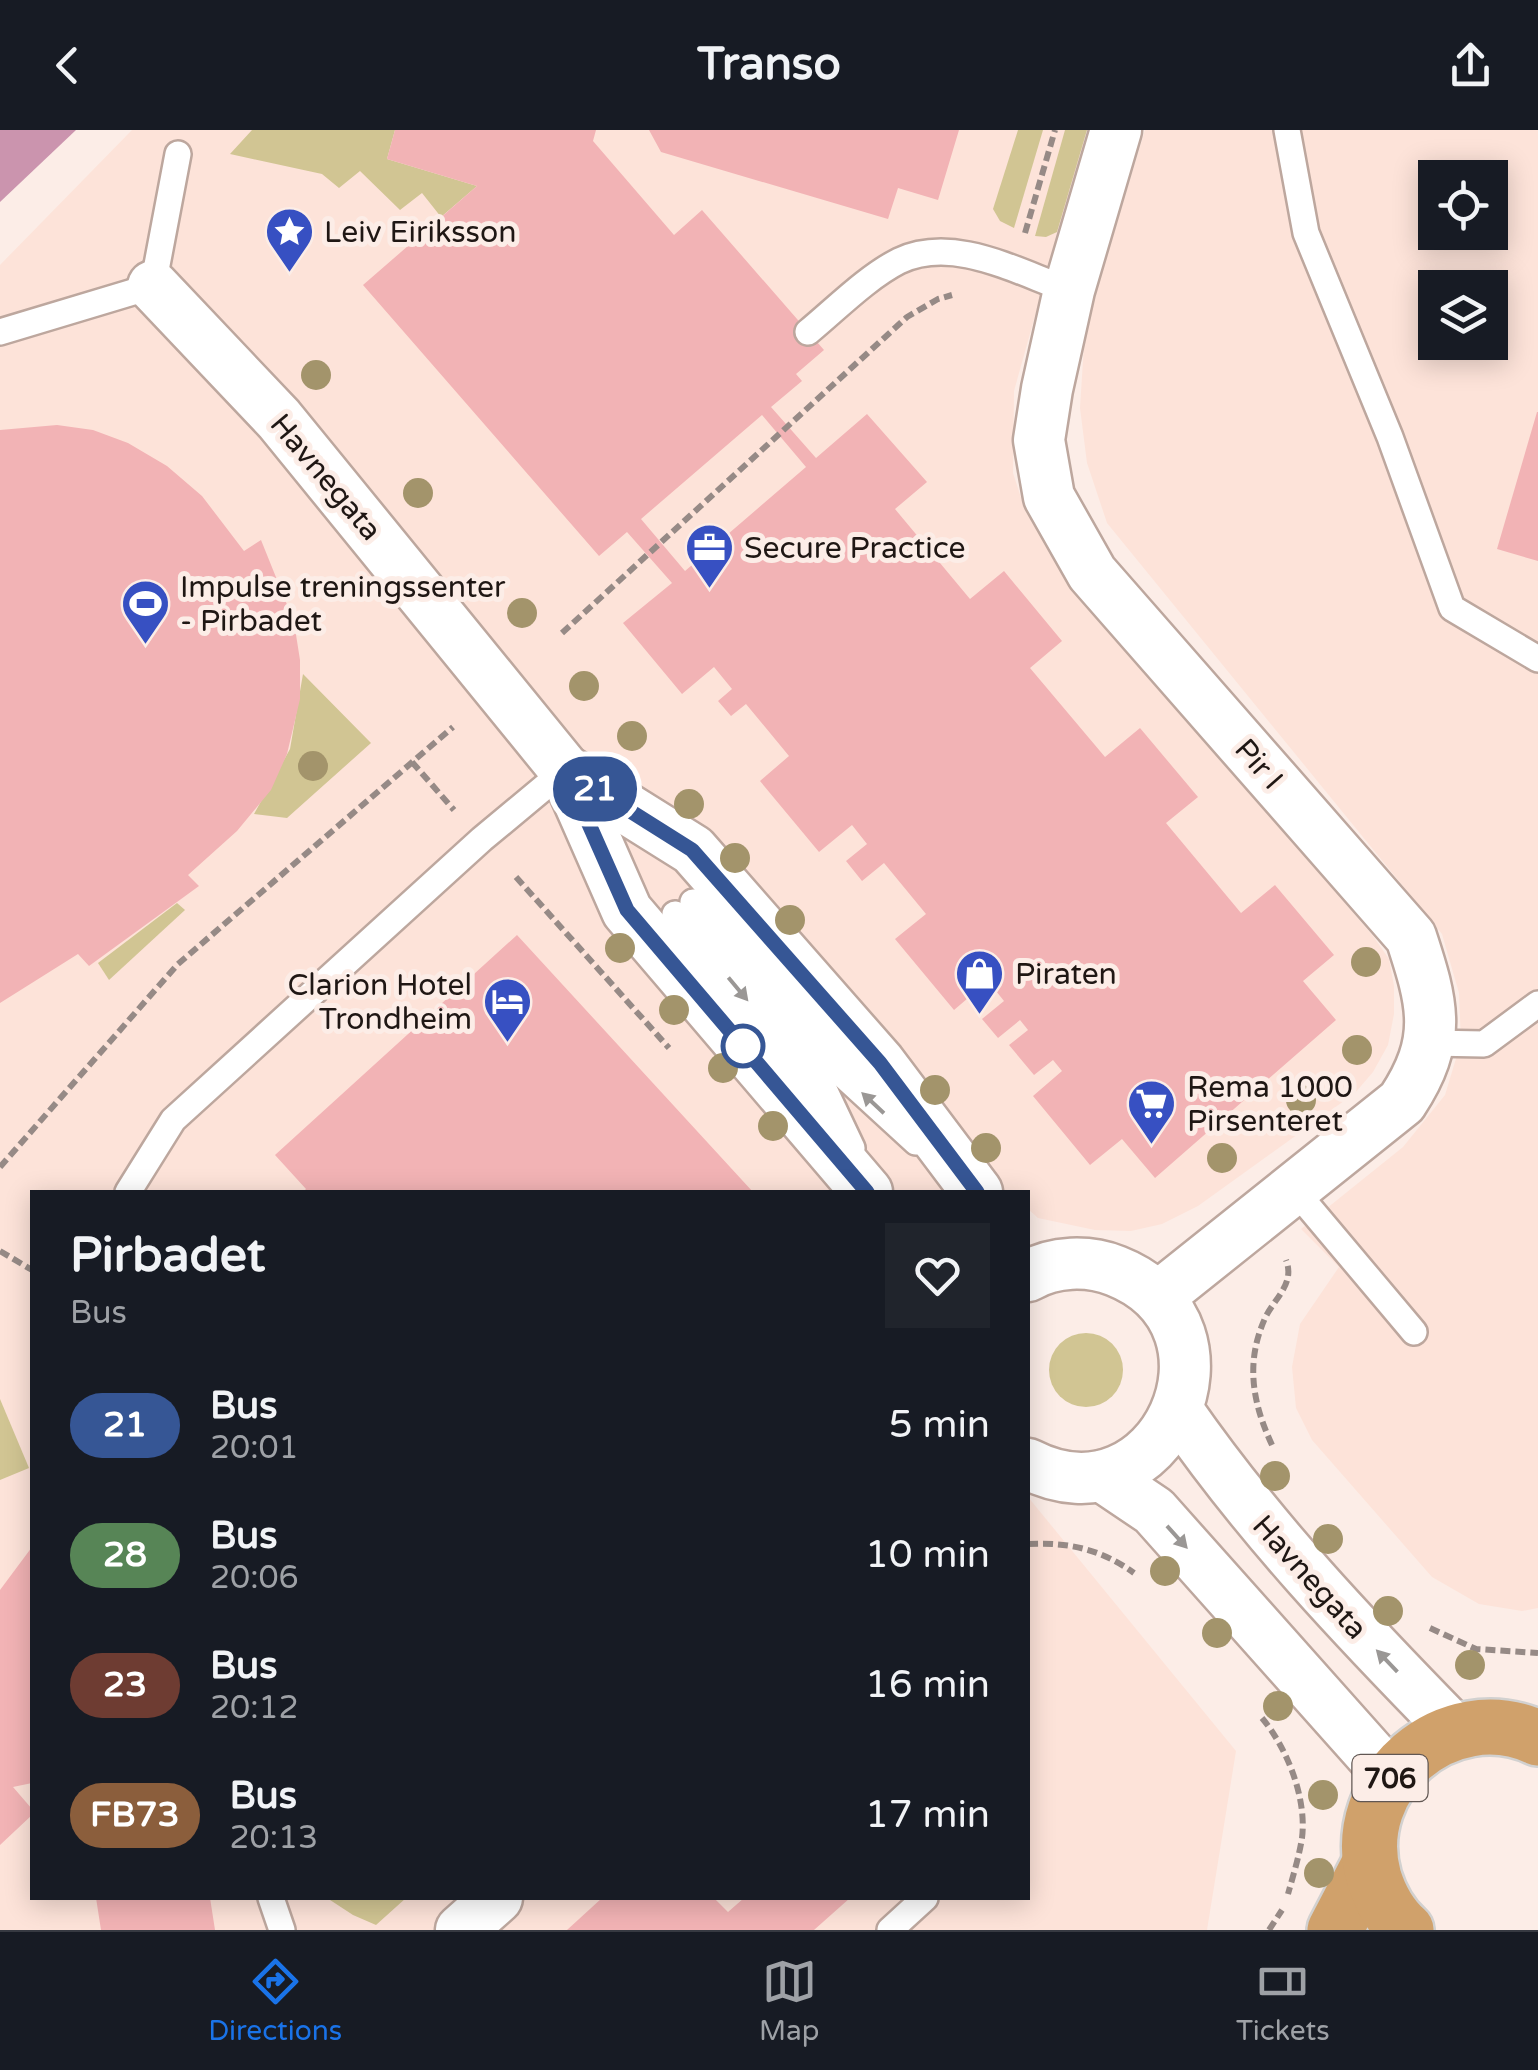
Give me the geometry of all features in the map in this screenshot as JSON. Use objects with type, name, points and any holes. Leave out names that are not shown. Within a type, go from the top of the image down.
[{"type":"highway","name":"706","points":[[1406,1930],[1380,1895],[1370,1863],[1373,1818],[1391,1777],[1419,1748],[1456,1731],[1489,1726],[1523,1731],[1538,1738]]},
{"type":"highway","name":"706","points":[[1336,1930],[1370,1863]]},
{"type":"street","name":"Pir I","points":[[1116,130],[1047,283],[1039,440],[1049,497],[1092,573],[1411,938],[1430,994],[1430,1044],[1421,1073],[1402,1102],[1158,1298]]},
{"type":"street","name":"Havnegata","points":[[153,286],[279,419],[565,770],[627,910],[867,1190]]},
{"type":"street","name":"Havnegata","points":[[565,770],[692,850],[880,1063],[973,1190]]},
{"type":"street","points":[[1032,1267],[1071,1263],[1103,1266],[1133,1278],[1158,1298],[1175,1322],[1184,1351],[1186,1382],[1178,1412],[1160,1441],[1134,1464],[1102,1476],[1074,1479],[1034,1473]]},
{"type":"street","name":"Havnegata","points":[[1178,1412],[1224,1478],[1338,1611],[1456,1731]]},
{"type":"street","points":[[1102,1476],[1154,1511],[1391,1777]]},
{"type":"street","points":[[460,1930],[495,1900]]},
{"type":"lane","points":[[1287,130],[1306,233],[1390,438],[1452,608],[1538,659]]},
{"type":"lane","points":[[0,332],[153,286],[178,154]]},
{"type":"lane","points":[[808,332],[877,276],[914,257],[950,252],[978,257],[1047,283]]},
{"type":"lane","points":[[129,1190],[173,1120],[482,839],[565,770]]},
{"type":"lane","points":[[868,1190],[825,1091],[684,908],[843,1075],[972,1190]]},
{"type":"lane","points":[[1430,1044],[1484,1044],[1538,1004]]},
{"type":"lane","points":[[1292,1187],[1414,1332]]},
{"type":"lane","points":[[272,1900],[282,1930]]},
{"type":"lane","points":[[890,1930],[922,1900]]},
{"type":"path","points":[[562,633],[907,317],[938,299],[1047,283]]},
{"type":"path","points":[[0,1167],[178,964],[453,726]]},
{"type":"path","points":[[412,762],[457,813]]},
{"type":"path","points":[[516,877],[670,1049]]},
{"type":"path","points":[[0,1251],[30,1269]]},
{"type":"path","points":[[1278,1456],[1256,1412],[1253,1364],[1265,1318],[1289,1280],[1289,1264],[1281,1252]]},
{"type":"path","points":[[1030,1544],[1061,1542],[1095,1550],[1132,1571],[1144,1585]]},
{"type":"path","points":[[1427,1626],[1476,1649],[1538,1653]]},
{"type":"path","points":[[1252,1707],[1272,1730],[1296,1780],[1302,1835],[1286,1902],[1269,1930]]},
{"type":"shaded area","points":[[0,130],[76,130],[0,202]]},
{"type":"shaded area","points":[[132,130],[1087,130],[1014,391],[1013,473],[1025,510],[1058,566],[1389,959],[1394,1014],[1388,1045],[1373,1072],[1355,1093],[1198,1206],[1162,1224],[1131,1231],[1095,1230],[1038,1218],[1030,1211],[1030,1190],[30,1190],[30,1900],[1030,1900],[1030,1499],[1236,1751],[1207,1930],[0,1930],[0,265]]},
{"type":"shaded area","points":[[252,130],[395,130],[387,159],[477,186],[441,217],[422,193],[400,210],[360,171],[339,188],[322,174],[230,154]]},
{"type":"shaded area","points":[[1018,130],[1043,130],[1014,228],[1000,221],[993,209]]},
{"type":"shaded area","points":[[1065,130],[1087,130],[1057,232],[1035,236]]},
{"type":"shaded area","points":[[1145,130],[1538,130],[1538,1608],[1522,1611],[1479,1604],[1432,1577],[1312,1440],[1296,1408],[1292,1367],[1300,1324],[1339,1267],[1301,1229],[1403,1147],[1445,1095],[1461,1042],[1459,993],[1442,934],[1107,523],[1087,463],[1080,408],[1085,329]]},
{"type":"shaded area","points":[[303,674],[371,743],[287,818],[254,814],[290,749]]},
{"type":"shaded area","points":[[177,903],[185,910],[109,980],[98,963]]},
{"type":"shaded area","points":[[1086,1333],[1112,1344],[1123,1370],[1112,1396],[1086,1407],[1060,1396],[1049,1370],[1060,1344]]},
{"type":"shaded area","points":[[0,1399],[29,1468],[0,1480]]},
{"type":"shaded area","points":[[330,1900],[404,1900],[376,1925]]},
{"type":"building","points":[[395,130],[596,130],[593,141],[674,235],[702,210],[824,350],[796,374],[802,381],[771,407],[816,458],[867,414],[927,482],[895,509],[970,599],[1004,571],[1062,641],[1030,668],[1105,757],[1140,728],[1198,797],[1166,823],[1241,913],[1275,885],[1334,955],[1303,981],[1336,1020],[1155,1178],[1122,1139],[1090,1165],[1033,1096],[1062,1071],[1053,1060],[1034,1075],[1009,1045],[1028,1030],[1020,1020],[998,1038],[982,1019],[1004,1001],[988,981],[954,1010],[895,939],[926,914],[884,863],[862,881],[846,861],[867,844],[852,825],[819,852],[760,781],[789,756],[746,704],[731,716],[718,701],[732,689],[714,667],[682,694],[623,623],[672,583],[627,532],[599,556],[363,285],[477,186],[387,159]],"holes":[[[762,415],[806,467],[685,571],[641,519]]]},
{"type":"building","points":[[649,130],[959,130],[938,200],[898,188],[888,219],[661,152]]},
{"type":"building","points":[[1538,412],[1538,561],[1497,549]]},
{"type":"building","points":[[57,425],[93,430],[128,443],[167,466],[202,496],[244,551],[261,540],[294,622],[300,660],[300,699],[287,754],[271,790],[237,831],[188,875],[199,886],[89,966],[78,954],[0,1003],[0,430]]},
{"type":"building","name":"Clarion Hotel Trondheim","points":[[517,935],[751,1190],[305,1190],[275,1155]]},
{"type":"building","points":[[30,1550],[30,1783],[13,1787],[30,1807],[30,1817],[0,1845],[0,1590]]},
{"type":"building","points":[[96,1900],[210,1900],[215,1930],[101,1930]]},
{"type":"building","points":[[600,1900],[716,1900],[728,1912],[742,1900],[848,1900],[814,1930],[567,1930]]},
{"type":"bus line","name":"21","points":[[865,1190],[627,910],[565,770],[692,850],[880,1063],[975,1190]]},
{"type":"place","name":"Leiv Eiriksson","points":[[289,274]]},
{"type":"place","name":"Secure Practice","points":[[709,590]]},
{"type":"place","name":"Impulse treningssenter - Pirbadet","points":[[145,646]]},
{"type":"place","name":"Piraten","points":[[980,1016]]},
{"type":"place","name":"Clarion Hotel Trondheim","points":[[507,1044]]},
{"type":"place","name":"Rema 1000 Pirsenteret","points":[[1152,1146]]}]
